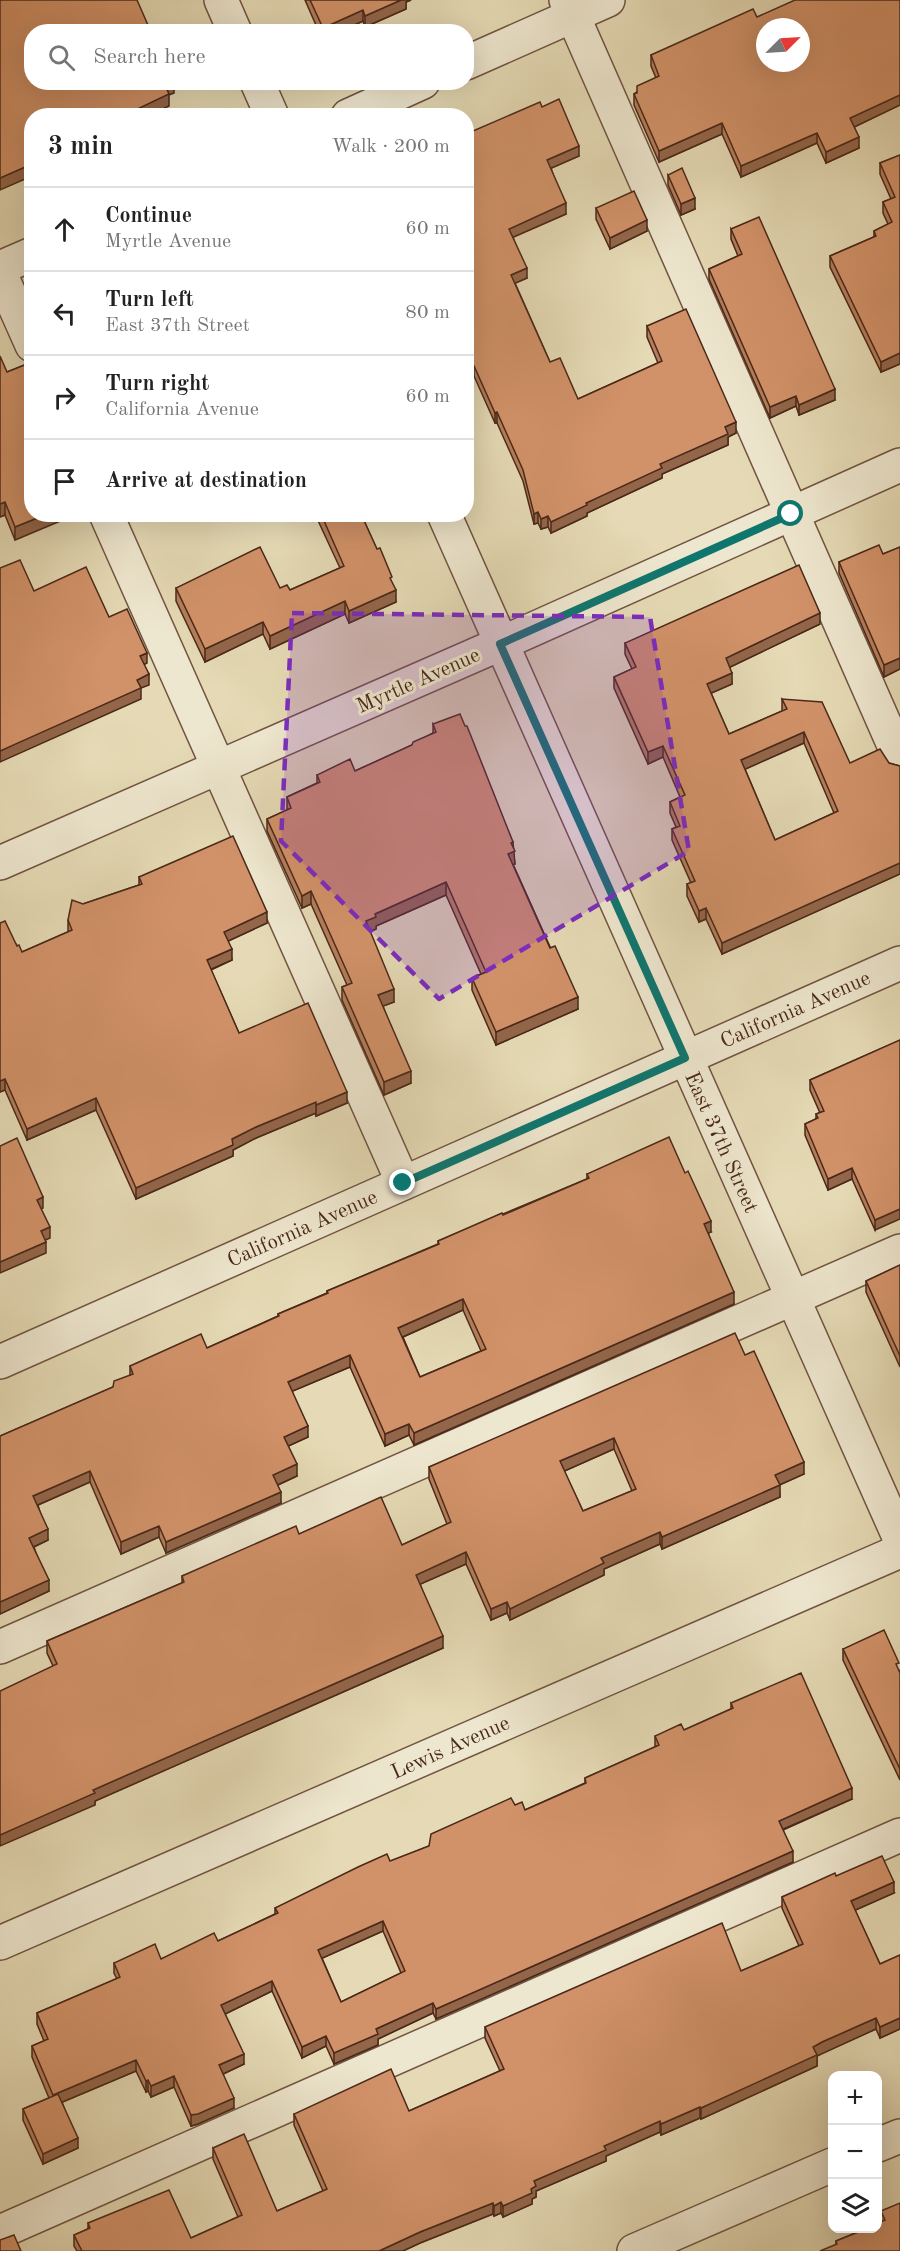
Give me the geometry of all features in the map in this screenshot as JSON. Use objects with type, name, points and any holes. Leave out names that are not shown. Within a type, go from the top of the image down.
[{"type":"street","points":[[221,0],[232,24]]},
{"type":"street","points":[[474,59],[570,8],[608,0]]},
{"type":"street","points":[[570,8],[900,759]]},
{"type":"street","points":[[261,90],[268,108]]},
{"type":"street","points":[[366,108],[405,90]]},
{"type":"street","points":[[0,268],[24,258]]},
{"type":"street","points":[[0,273],[24,327]]},
{"type":"street","name":"Myrtle Avenue","points":[[0,862],[500,644],[900,465]]},
{"type":"street","points":[[110,522],[403,1183]]},
{"type":"street","name":"East 37th Street","points":[[447,522],[900,1539]]},
{"type":"street","name":"California Avenue","points":[[0,1362],[900,963]]},
{"type":"street","points":[[0,1647],[900,1251]]},
{"type":"street","name":"Lewis Avenue","points":[[0,1943],[900,1551]]},
{"type":"street","points":[[0,2232],[900,1834]]},
{"type":"street","points":[[882,2143],[900,2136]]},
{"type":"street","points":[[634,2251],[828,2167]]},
{"type":"highlighted area","points":[[292,613],[650,617],[689,851],[439,999],[281,841]]},
{"type":"building","points":[[0,0],[137,0],[148,24],[24,24],[24,90],[167,90],[169,94],[140,108],[24,108],[24,168],[0,178]]},
{"type":"building","points":[[310,0],[401,0],[365,16],[363,10],[332,24],[321,24]]},
{"type":"building","points":[[795,0],[900,0],[900,95],[850,118],[859,137],[826,152],[817,133],[741,166],[722,123],[659,151],[634,94],[637,93],[637,86],[659,76],[651,55],[753,9],[757,17]]},
{"type":"building","points":[[559,99],[579,146],[547,160],[566,203],[509,229],[527,268],[511,275],[550,362],[560,358],[578,399],[662,361],[647,326],[686,309],[736,422],[725,427],[728,434],[660,464],[662,468],[551,522],[548,516],[541,519],[538,512],[534,514],[523,470],[474,366],[474,131],[540,102],[542,107]]},
{"type":"building","points":[[900,155],[900,353],[881,362],[830,256],[876,236],[874,231],[892,222],[883,202],[895,197],[880,163]]},
{"type":"building","points":[[682,168],[695,198],[681,204],[668,175]]},
{"type":"building","points":[[634,191],[647,220],[610,238],[596,208]]},
{"type":"building","points":[[759,217],[835,389],[799,405],[796,396],[770,407],[709,269],[742,254],[731,229]]},
{"type":"building","points":[[0,356],[7,372],[24,365],[24,522],[27,522],[15,527],[5,502],[0,504]]},
{"type":"building","points":[[325,522],[365,522],[377,549],[380,548],[396,590],[349,611],[345,601],[270,636],[263,622],[205,649],[176,588],[260,547],[280,588],[287,585],[290,590],[344,566]]},
{"type":"building","points":[[879,545],[883,554],[900,547],[900,658],[884,665],[839,562]]},
{"type":"building","points":[[20,560],[34,591],[86,567],[109,617],[127,609],[147,653],[140,656],[149,674],[137,680],[141,688],[0,751],[0,568]]},
{"type":"building","points":[[799,565],[820,613],[726,658],[732,673],[707,684],[729,734],[787,709],[782,699],[822,702],[850,763],[880,749],[889,763],[900,766],[900,863],[722,943],[706,908],[699,911],[687,884],[695,881],[672,829],[680,826],[670,802],[685,795],[663,746],[648,752],[614,677],[636,667],[625,643]],"holes":[[[804,732],[838,811],[775,840],[741,760]]]},
{"type":"building","points":[[460,714],[467,726],[513,842],[511,843],[515,851],[508,854],[550,948],[555,946],[578,997],[496,1032],[472,978],[486,972],[446,882],[375,914],[376,917],[366,921],[394,989],[378,995],[411,1071],[384,1082],[342,987],[352,983],[311,891],[302,896],[267,819],[291,808],[287,797],[320,782],[317,775],[350,759],[355,771],[436,732],[433,724]]},
{"type":"building","points":[[233,836],[267,912],[224,932],[232,949],[207,960],[239,1033],[308,1003],[347,1092],[256,1127],[232,1139],[233,1145],[136,1188],[96,1098],[27,1129],[5,1079],[0,1081],[0,923],[5,921],[22,952],[72,930],[68,920],[72,900],[83,904],[142,884],[139,877]]},
{"type":"building","points":[[900,1040],[900,1209],[875,1220],[852,1168],[828,1179],[805,1124],[818,1118],[816,1114],[824,1111],[810,1080]]},
{"type":"building","points":[[669,1137],[711,1221],[704,1224],[734,1292],[414,1433],[409,1424],[385,1434],[350,1355],[288,1382],[308,1426],[284,1437],[297,1464],[273,1475],[281,1492],[166,1542],[159,1526],[121,1542],[90,1471],[33,1496],[48,1529],[29,1538],[49,1580],[0,1602],[0,1436],[113,1387],[114,1381],[133,1374],[130,1366],[201,1334],[207,1348],[328,1293],[327,1291],[439,1244],[438,1241],[589,1178],[587,1174]],"holes":[[[463,1299],[486,1349],[420,1377],[398,1328]]]},
{"type":"building","points":[[17,1138],[43,1197],[37,1200],[50,1227],[41,1231],[46,1242],[0,1262],[0,1146]]},
{"type":"building","points":[[900,1265],[900,1356],[866,1281]]},
{"type":"building","points":[[735,1333],[745,1355],[754,1351],[804,1462],[775,1475],[780,1485],[662,1537],[660,1532],[601,1558],[604,1563],[510,1609],[507,1602],[491,1609],[466,1552],[416,1575],[443,1636],[93,1790],[95,1793],[0,1835],[0,1691],[57,1664],[47,1641],[184,1582],[182,1576],[296,1526],[299,1534],[381,1497],[402,1545],[451,1522],[429,1467]],"holes":[[[614,1438],[636,1489],[583,1511],[560,1461]]]},
{"type":"building","points":[[884,1630],[899,1663],[896,1664],[900,1673],[900,1769],[843,1649]]},
{"type":"building","points":[[801,1673],[852,1788],[779,1821],[793,1851],[436,2009],[433,2003],[376,2029],[378,2034],[334,2053],[326,2036],[302,2047],[272,1981],[221,2005],[244,2054],[219,2065],[234,2098],[198,2114],[191,2115],[174,2076],[151,2086],[148,2080],[146,2081],[136,2060],[53,2095],[32,2046],[48,2039],[37,2013],[120,1977],[114,1963],[155,1944],[161,1959],[214,1933],[218,1941],[278,1913],[275,1908],[358,1867],[387,1854],[390,1861],[429,1846],[431,1834],[511,1798],[515,1805],[522,1802],[525,1810],[586,1783],[585,1778],[659,1745],[655,1736],[681,1724],[684,1730],[733,1708],[731,1703]],"holes":[[[383,1921],[405,1971],[341,2002],[318,1950]]]},
{"type":"building","points":[[882,1856],[894,1882],[851,1901],[880,1964],[900,1955],[900,2018],[880,2027],[876,2018],[822,2042],[813,2047],[817,2055],[701,2108],[661,2124],[660,2121],[604,2146],[606,2150],[534,2181],[536,2186],[531,2189],[532,2193],[503,2206],[501,2202],[494,2206],[493,2203],[379,2251],[82,2251],[74,2235],[90,2228],[88,2223],[169,2190],[191,2238],[242,2215],[213,2148],[244,2134],[277,2211],[327,2189],[294,2114],[391,2069],[409,2111],[504,2069],[485,2027],[722,1923],[741,1971],[803,1944],[782,1897],[835,1873],[836,1876]]},
{"type":"building","points":[[58,2094],[78,2138],[43,2154],[23,2109]]},
{"type":"building","points":[[900,2203],[900,2251],[820,2251],[856,2233],[882,2233],[882,2221],[885,2220],[882,2211]]},
{"type":"building","points":[[14,2235],[21,2251],[0,2251],[0,2240]]},
{"type":"route","points":[[403,1183],[685,1058],[500,644],[791,514]]}]
